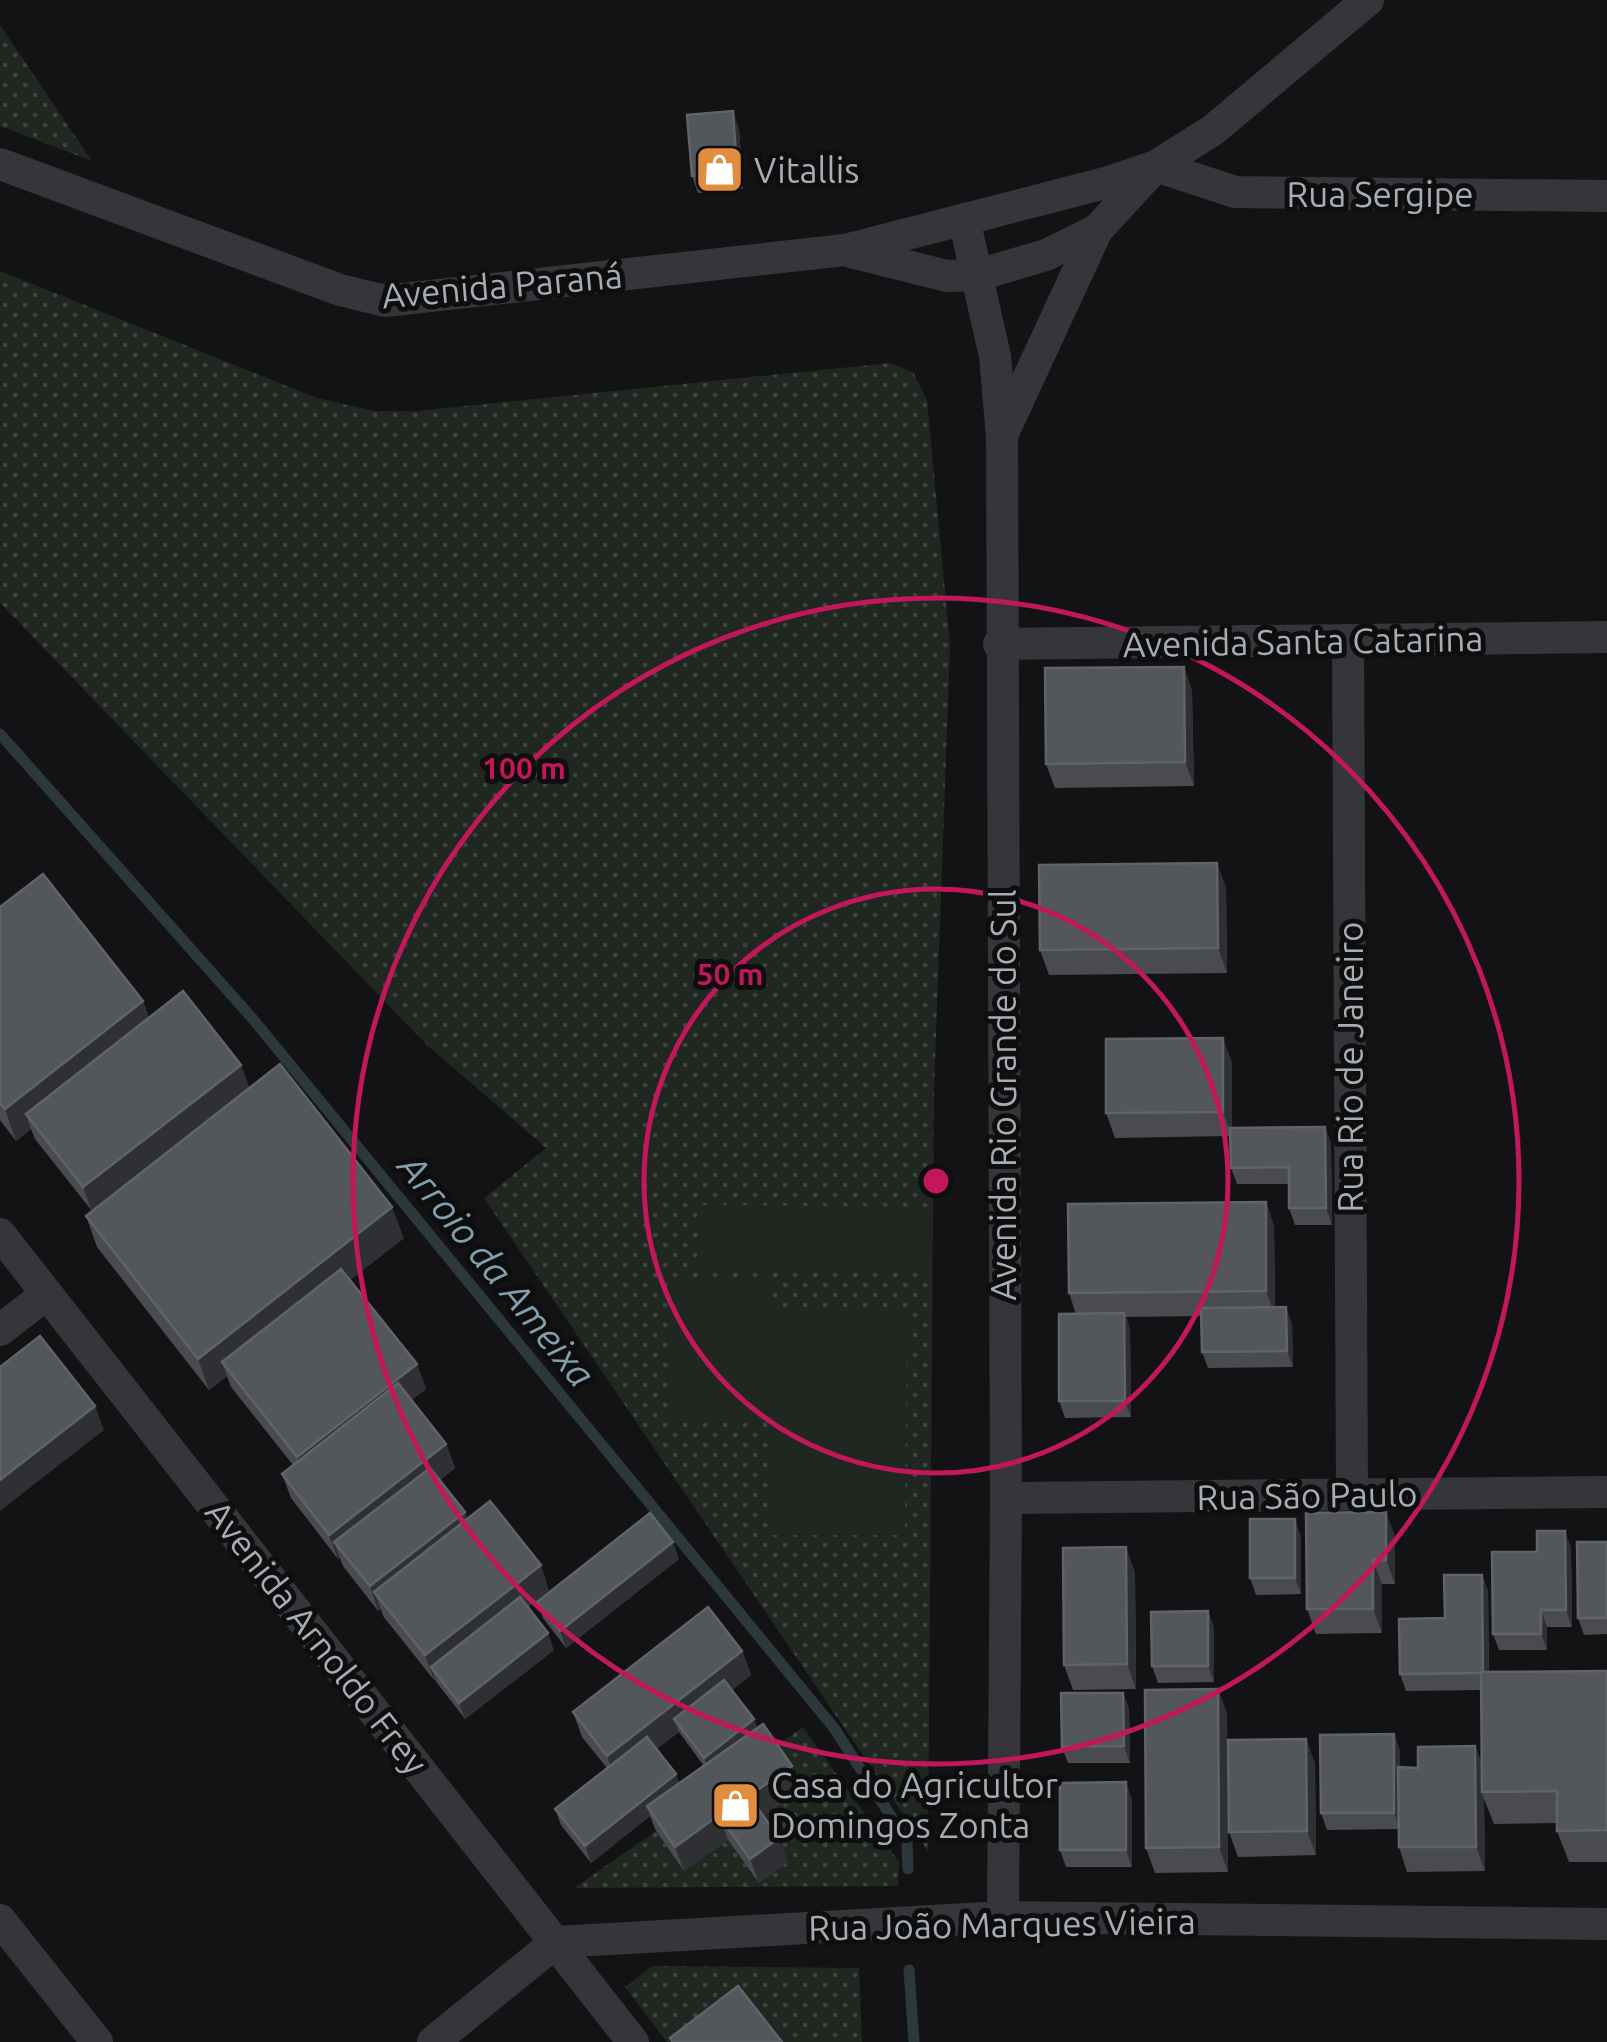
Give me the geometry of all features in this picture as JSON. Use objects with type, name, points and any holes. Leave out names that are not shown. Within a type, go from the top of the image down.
[{"type":"street","name":"Avenida Paraná","points":[[845,250],[947,276],[978,276],[1046,255],[1097,230],[1156,166],[1213,130],[1368,0]]},
{"type":"street","name":"Avenida Paraná","points":[[0,164],[340,290],[385,301],[845,250],[1156,166]]},
{"type":"street","name":"Rua Sergipe","points":[[1156,166],[1235,192],[1607,196]]},
{"type":"street","name":"Avenida Rio Grande do Sul","points":[[964,219],[994,356],[1002,437],[1006,1498],[1003,1917]]},
{"type":"street","points":[[1002,437],[1097,230]]},
{"type":"street","name":"Avenida Santa Catarina","points":[[1000,644],[1607,637]]},
{"type":"street","name":"Rua Rio de Janeiro","points":[[1348,640],[1352,1494]]},
{"type":"street","name":"Avenida Arnoldo Frey","points":[[0,1234],[633,2042]]},
{"type":"street","points":[[0,1330],[46,1294]]},
{"type":"street","name":"Rua São Paulo","points":[[1006,1498],[1607,1492]]},
{"type":"street","name":"Rua João Marques Vieira","points":[[556,1942],[1003,1917],[1607,1924]]},
{"type":"street","points":[[0,1920],[97,2042]]},
{"type":"street","points":[[433,2042],[556,1942]]},
{"type":"shaded area","points":[[0,25],[92,161],[0,126]]},
{"type":"shaded area","points":[[0,271],[317,398],[374,411],[417,411],[890,363],[913,372],[927,400],[950,645],[934,1090],[928,1851],[484,1198],[546,1148],[426,1044],[0,603]]},
{"type":"shaded area","points":[[699,1205],[929,1207],[928,1271],[698,1270]]},
{"type":"shaded area","points":[[669,1283],[771,1283],[772,1310],[907,1310],[905,1535],[770,1535],[770,1422],[668,1421]]},
{"type":"shaded area","points":[[803,1727],[899,1862],[898,1886],[574,1888],[656,1831],[684,1871],[728,1840],[759,1883],[788,1862],[758,1820],[772,1749]]},
{"type":"shaded area","points":[[652,1966],[859,1968],[862,2042],[667,2042],[625,1987]]},
{"type":"building","points":[[733,111],[737,172],[692,176],[687,115]]},
{"type":"building","points":[[1184,667],[1185,762],[1046,764],[1045,668]]},
{"type":"building","points":[[1217,863],[1218,948],[1040,950],[1039,865]]},
{"type":"building","points":[[43,874],[143,1001],[5,1109],[0,1103],[0,907]]},
{"type":"building","points":[[183,991],[241,1065],[83,1187],[26,1114]]},
{"type":"building","points":[[1223,1038],[1223,1112],[1106,1113],[1106,1039]]},
{"type":"building","points":[[280,1064],[392,1207],[198,1359],[86,1216]]},
{"type":"building","points":[[1325,1127],[1326,1208],[1289,1208],[1289,1167],[1231,1168],[1230,1128]]},
{"type":"building","points":[[1266,1202],[1266,1291],[1069,1293],[1068,1204]]},
{"type":"building","points":[[341,1269],[417,1364],[297,1457],[222,1362]]},
{"type":"building","points":[[1286,1307],[1287,1351],[1202,1352],[1201,1308]]},
{"type":"building","points":[[1124,1313],[1125,1401],[1059,1401],[1059,1314]]},
{"type":"building","points":[[40,1336],[95,1406],[0,1480],[0,1367]]},
{"type":"building","points":[[398,1383],[446,1444],[329,1535],[282,1474]]},
{"type":"building","points":[[430,1468],[465,1512],[370,1586],[334,1542]]},
{"type":"building","points":[[490,1501],[541,1565],[425,1655],[374,1592]]},
{"type":"building","points":[[1386,1512],[1386,1560],[1373,1560],[1373,1609],[1307,1609],[1306,1513]]},
{"type":"building","points":[[650,1513],[673,1542],[560,1631],[537,1602]]},
{"type":"building","points":[[1250,1519],[1295,1519],[1295,1578],[1250,1578]]},
{"type":"building","points":[[1537,1531],[1565,1531],[1566,1610],[1541,1610],[1541,1634],[1493,1634],[1492,1552],[1537,1552]]},
{"type":"building","points":[[1577,1542],[1607,1542],[1607,1618],[1578,1618]]},
{"type":"building","points":[[1126,1547],[1127,1664],[1064,1665],[1063,1548]]},
{"type":"building","points":[[1444,1575],[1482,1575],[1483,1672],[1400,1674],[1399,1619],[1445,1618]]},
{"type":"building","points":[[520,1597],[548,1633],[459,1703],[431,1667]]},
{"type":"building","points":[[708,1607],[742,1651],[607,1756],[573,1712]]},
{"type":"building","points":[[1208,1611],[1208,1666],[1152,1666],[1151,1612]]},
{"type":"building","points":[[1607,1671],[1607,1830],[1557,1831],[1557,1791],[1482,1792],[1481,1672]]},
{"type":"building","points":[[724,1680],[754,1719],[704,1758],[674,1719]]},
{"type":"building","points":[[1218,1689],[1219,1847],[1146,1848],[1145,1690]]},
{"type":"building","points":[[1061,1693],[1123,1693],[1124,1746],[1062,1747]]},
{"type":"building","points":[[763,1724],[792,1766],[749,1796],[779,1838],[750,1859],[719,1815],[675,1847],[647,1806]]},
{"type":"building","points":[[1394,1734],[1394,1813],[1321,1813],[1320,1735]]},
{"type":"building","points":[[647,1737],[676,1774],[585,1846],[555,1809]]},
{"type":"building","points":[[1306,1739],[1307,1831],[1229,1832],[1228,1740]]},
{"type":"building","points":[[1475,1746],[1476,1847],[1399,1847],[1398,1767],[1418,1768],[1418,1747]]},
{"type":"building","points":[[1126,1782],[1126,1850],[1060,1850],[1060,1783]]},
{"type":"building","points":[[738,1986],[782,2042],[673,2042],[670,2038]]},
{"type":"waterway","name":"Arroio da Ameixa","points":[[0,734],[252,1018],[834,1728],[907,1841],[908,1869]]},
{"type":"waterway","name":"Arroio da Ameixa","points":[[909,1970],[914,2042]]},
{"type":"place","name":"Vitallis","points":[[719,170]]},
{"type":"place","name":"Casa do Agricultor Domingos Zonta","points":[[736,1805]]}]
